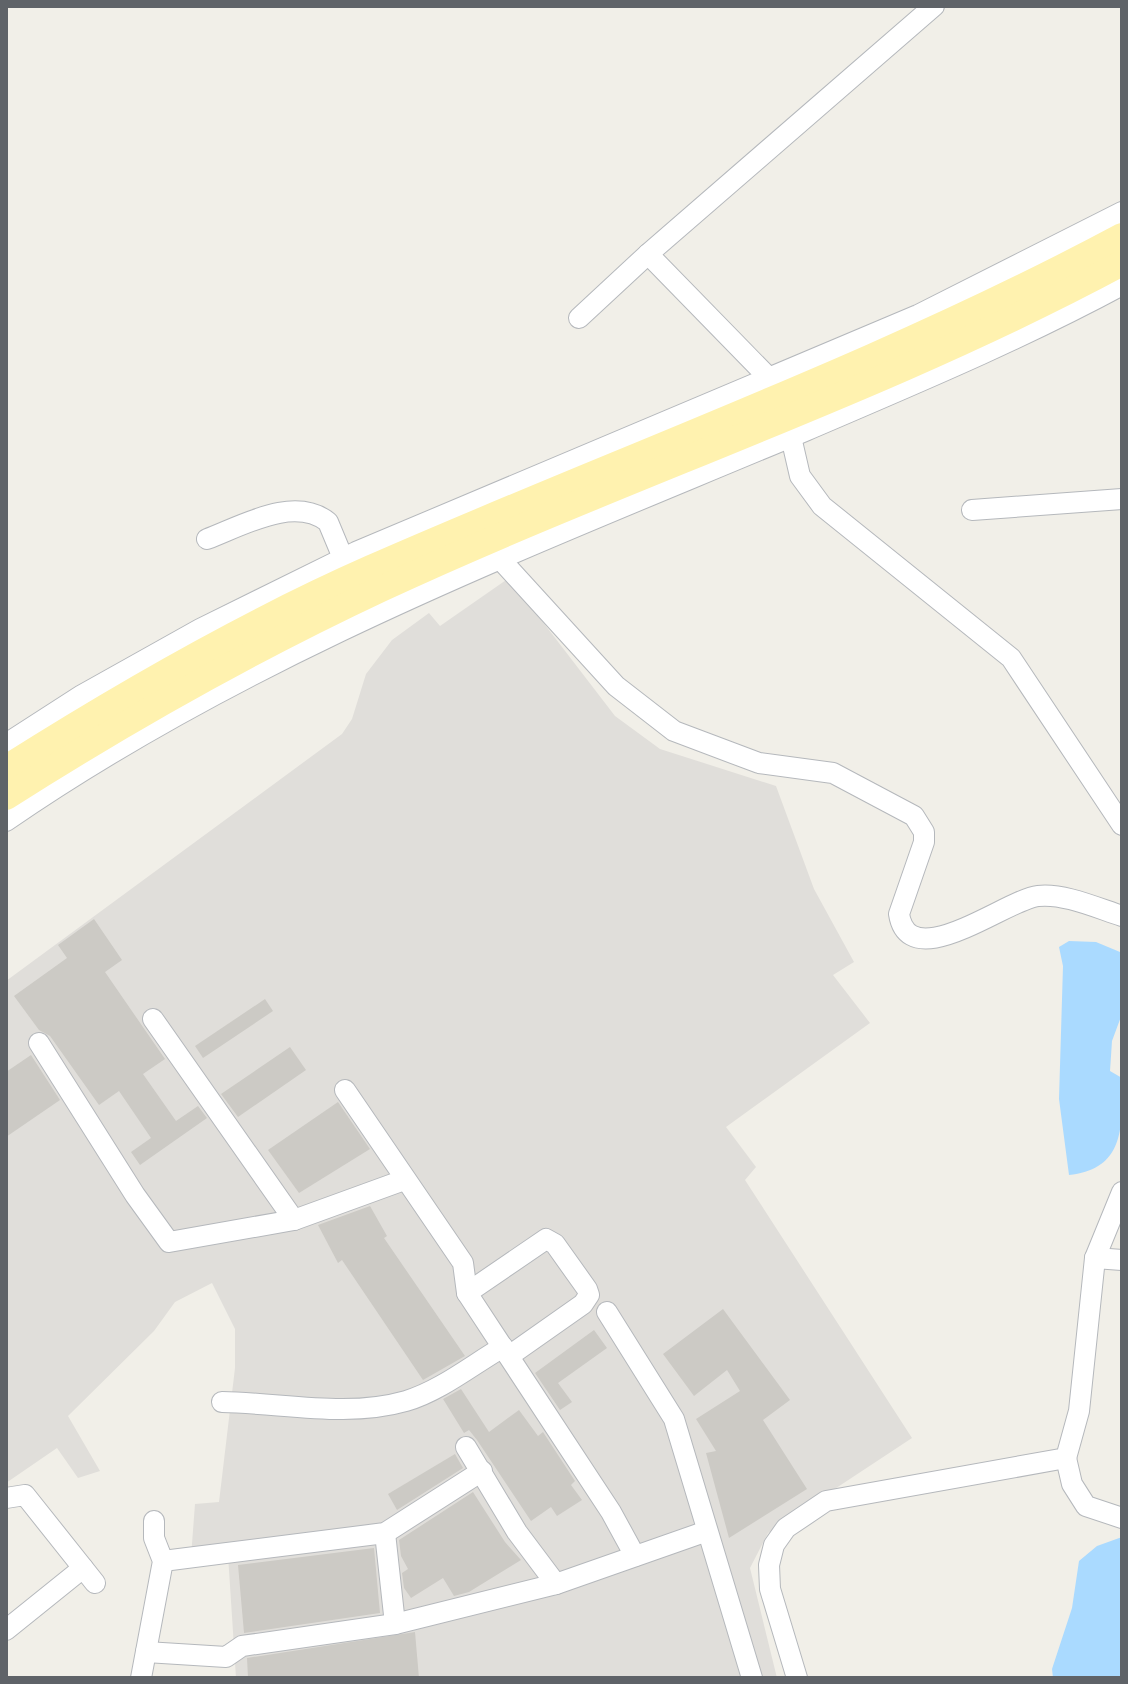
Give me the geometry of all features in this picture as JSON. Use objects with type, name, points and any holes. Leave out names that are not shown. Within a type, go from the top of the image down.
[{"type":"main road","points":[[6,797],[116,728],[234,661],[383,588],[827,387],[934,329],[1122,236]]},
{"type":"main road","points":[[6,768],[98,710],[216,644],[368,569],[827,387],[952,347],[1122,263]]},
{"type":"street","points":[[579,318],[648,254],[934,6]]},
{"type":"street","points":[[6,821],[130,742],[248,676],[395,606],[791,437],[827,387],[918,315],[1122,212]]},
{"type":"street","points":[[648,254],[769,378]]},
{"type":"street","points":[[6,744],[82,695],[200,629],[343,558],[769,378],[827,387],[966,362],[1122,285]]},
{"type":"street","points":[[791,437],[800,476],[822,506],[1011,658],[1122,825]]},
{"type":"street","points":[[972,510],[1122,499]]},
{"type":"street","points":[[207,539],[260,519],[301,510],[313,512],[328,522],[334,529],[343,558]]},
{"type":"street","points":[[501,560],[616,686],[674,731],[759,763],[833,773],[914,816],[924,832],[924,842],[899,914],[901,924],[908,933],[918,937],[947,936],[1029,897],[1040,895],[1122,916]]},
{"type":"street","points":[[153,1019],[294,1220]]},
{"type":"street","points":[[39,1043],[169,1242],[294,1220],[404,1180]]},
{"type":"street","points":[[345,1090],[463,1263],[467,1293],[611,1512],[635,1556]]},
{"type":"street","points":[[1122,1192],[1095,1258],[1079,1411],[1066,1458],[1072,1484],[1086,1506],[1122,1518]]},
{"type":"street","points":[[222,1402],[281,1403],[334,1410],[389,1405],[438,1386],[506,1352],[583,1304],[589,1295],[555,1244],[546,1239],[467,1293]]},
{"type":"street","points":[[1095,1258],[1122,1260]]},
{"type":"street","points":[[607,1312],[674,1419],[752,1678]]},
{"type":"street","points":[[466,1447],[517,1532],[556,1584]]},
{"type":"street","points":[[797,1678],[770,1589],[769,1565],[774,1545],[786,1528],[826,1501],[1066,1458]]},
{"type":"street","points":[[163,1561],[385,1533],[482,1471]]},
{"type":"street","points":[[6,1498],[25,1495],[89,1576],[6,1630]]},
{"type":"street","points":[[141,1678],[163,1561],[154,1538],[154,1521]]},
{"type":"street","points":[[146,1652],[226,1657],[242,1646],[395,1624],[556,1584],[707,1531]]},
{"type":"street","points":[[385,1533],[395,1624]]},
{"type":"shaded area","points":[[509,578],[615,716],[660,749],[776,786],[814,889],[854,962],[833,975],[870,1023],[726,1127],[756,1167],[745,1180],[912,1438],[768,1533],[750,1568],[777,1678],[236,1678],[228,1555],[191,1557],[195,1504],[219,1502],[235,1368],[235,1329],[212,1283],[175,1302],[154,1331],[68,1416],[100,1471],[78,1478],[57,1448],[6,1483],[6,981],[342,734],[352,719],[366,674],[392,640],[429,613],[440,626]]},
{"type":"water","points":[[1069,941],[1096,942],[1120,952],[1122,1014],[1112,1041],[1110,1071],[1122,1078],[1122,1095],[1121,1127],[1111,1154],[1102,1164],[1088,1171],[1069,1175],[1059,1099],[1063,966],[1059,947]]},
{"type":"water","points":[[1122,1537],[1122,1678],[1053,1678],[1052,1669],[1072,1608],[1079,1561],[1097,1546]]},
{"type":"building","points":[[94,919],[122,960],[105,972],[165,1059],[143,1074],[176,1121],[198,1106],[207,1118],[140,1165],[131,1152],[151,1138],[119,1091],[99,1105],[50,1036],[39,1030],[14,996],[67,958],[58,945]]},
{"type":"building","points":[[265,999],[273,1011],[203,1058],[195,1046]]},
{"type":"building","points":[[290,1047],[306,1070],[238,1117],[221,1094]]},
{"type":"building","points":[[31,1055],[60,1100],[6,1137],[6,1072]]},
{"type":"building","points":[[338,1102],[370,1149],[299,1193],[268,1150]]},
{"type":"building","points":[[370,1206],[387,1236],[384,1238],[465,1356],[423,1380],[342,1260],[338,1263],[318,1225]]},
{"type":"building","points":[[723,1309],[790,1400],[763,1420],[807,1489],[729,1538],[706,1453],[716,1451],[696,1419],[740,1391],[727,1370],[694,1396],[663,1354]]},
{"type":"building","points":[[594,1330],[607,1348],[558,1383],[572,1402],[560,1410],[535,1373]]},
{"type":"building","points":[[461,1389],[489,1432],[519,1410],[538,1436],[543,1432],[575,1481],[571,1485],[582,1500],[557,1516],[551,1507],[531,1521],[477,1440],[469,1430],[464,1433],[443,1399]]},
{"type":"building","points":[[455,1454],[463,1468],[397,1510],[388,1494]]},
{"type":"building","points":[[473,1492],[505,1542],[521,1560],[469,1592],[454,1596],[443,1578],[411,1598],[404,1588],[402,1573],[408,1569],[401,1556],[399,1540]]},
{"type":"building","points":[[374,1548],[380,1613],[244,1633],[238,1565]]},
{"type":"building","points":[[415,1632],[419,1678],[248,1678],[247,1658]]}]
